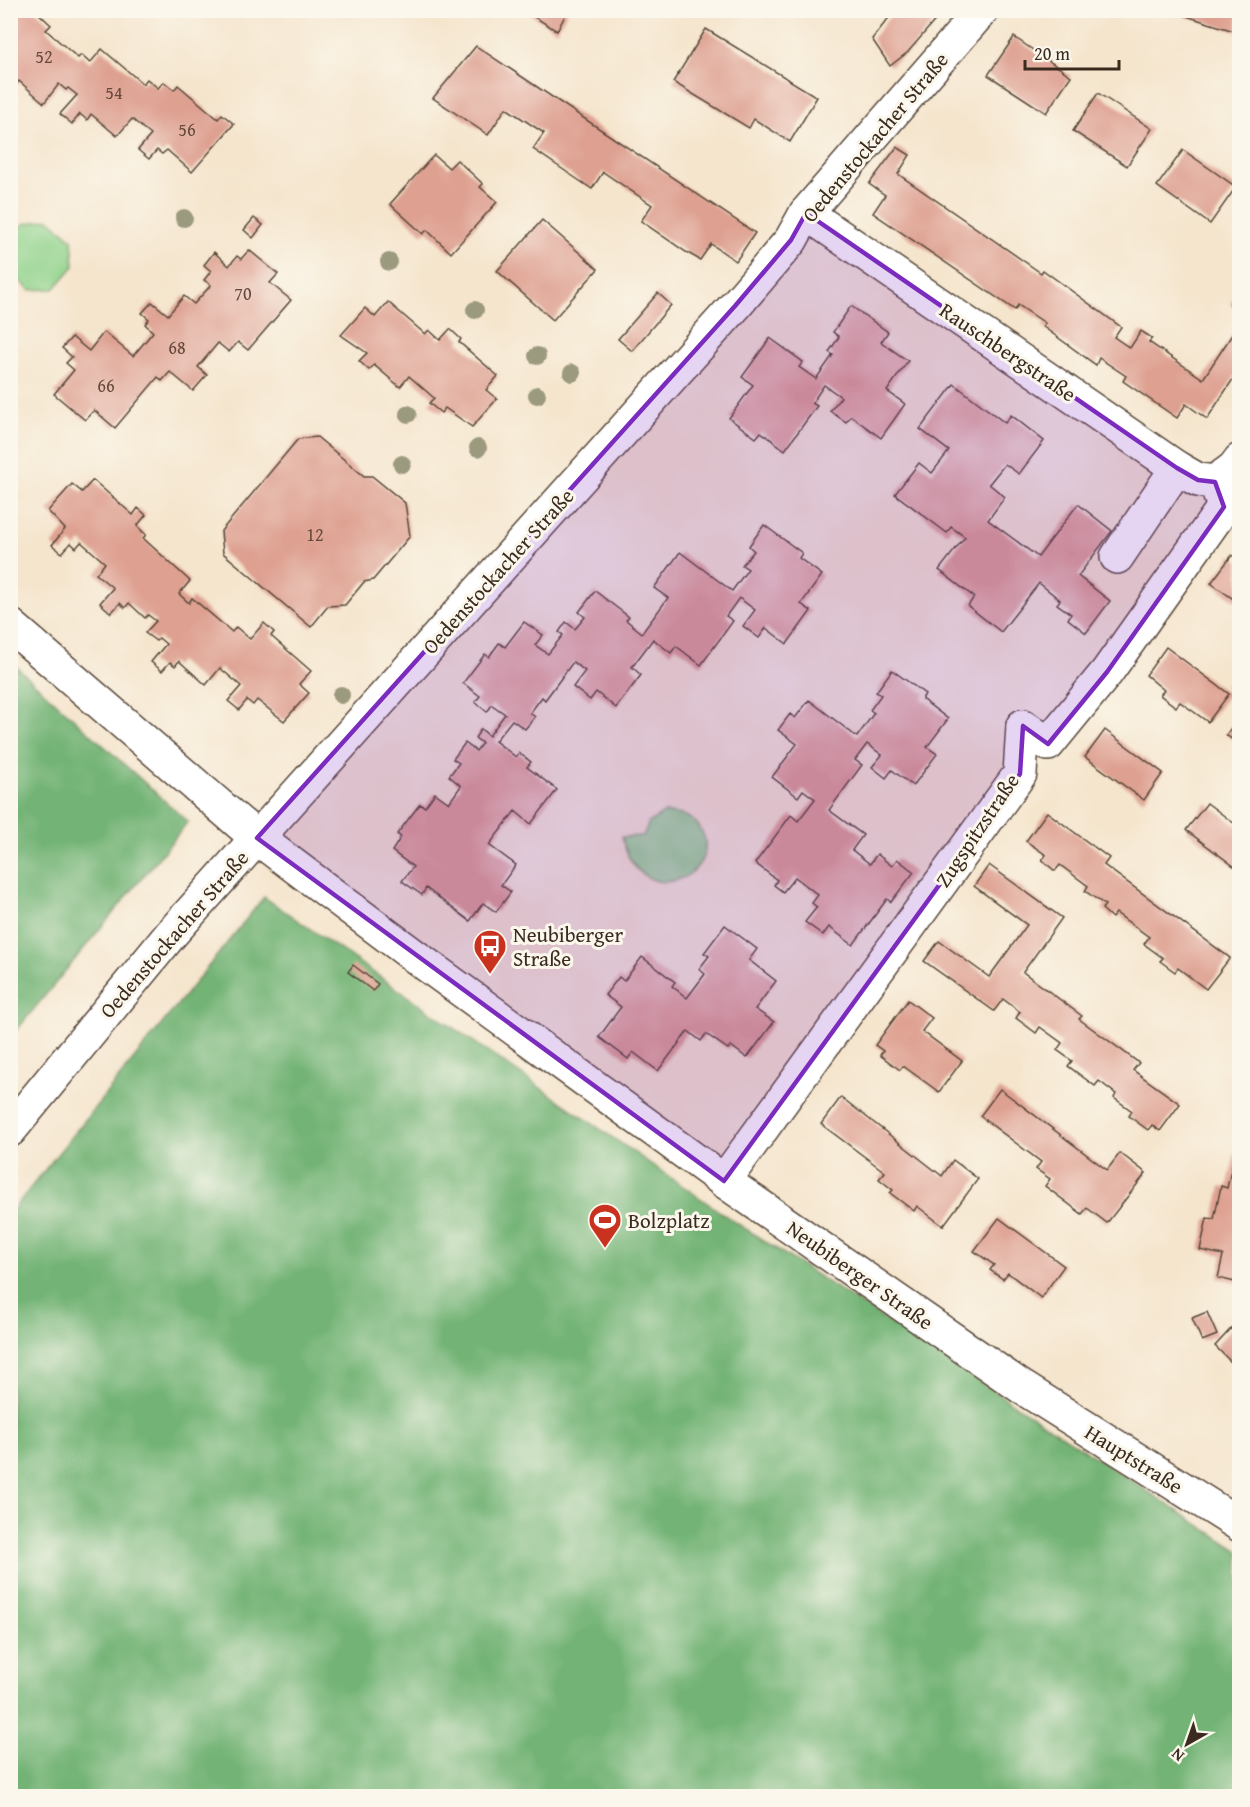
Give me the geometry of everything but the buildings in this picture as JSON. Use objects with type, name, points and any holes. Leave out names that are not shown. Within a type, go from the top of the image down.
[{"type":"street","name":"Oedenstockacher Straße","points":[[10,1130],[171,934],[735,306],[791,240],[806,213],[982,10]]},
{"type":"street","name":"Rauschbergstraße","points":[[806,213],[1177,468],[1197,480],[1215,482]]},
{"type":"street","points":[[1215,482],[1234,468],[1239,460]]},
{"type":"street","points":[[1117,557],[1177,468]]},
{"type":"street","name":"Zugspitzstraße","points":[[724,1181],[1020,774],[1023,726],[1048,744],[1107,672],[1224,507],[1215,482]]},
{"type":"street","name":"Neubiberger Straße","points":[[10,624],[258,838],[724,1181],[1030,1392]]},
{"type":"street","name":"Hauptstraße","points":[[1030,1392],[1239,1525]]},
{"type":"highlighted area","points":[[806,213],[1177,468],[1198,480],[1215,482],[1224,507],[1107,672],[1048,744],[1023,726],[1020,774],[724,1181],[257,838],[735,306],[791,240]]},
{"type":"green space","points":[[49,219],[72,239],[74,266],[54,289],[30,290],[11,273],[11,240],[24,224]]},
{"type":"green space","points":[[11,662],[188,822],[11,1037]]},
{"type":"green space","points":[[664,813],[681,815],[695,822],[702,832],[705,848],[700,862],[690,873],[676,880],[660,881],[644,875],[631,861],[622,837],[643,836],[649,822]]},
{"type":"green space","points":[[264,897],[732,1220],[1239,1551],[1239,1796],[11,1796],[11,1212]]},
{"type":"place","name":"Neubiberger Straße","points":[[490,975]]},
{"type":"place","name":"Bolzplatz","points":[[605,1249]]}]
